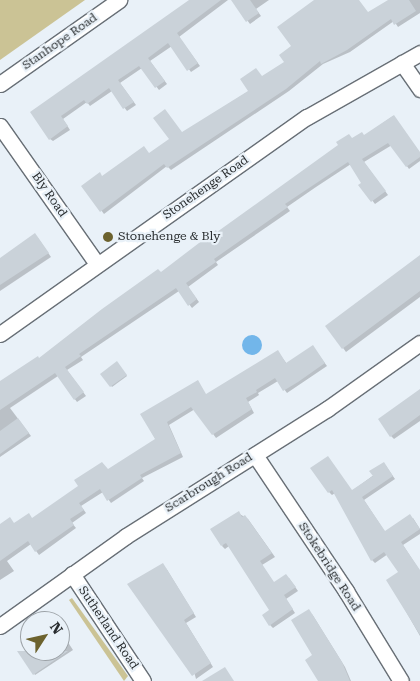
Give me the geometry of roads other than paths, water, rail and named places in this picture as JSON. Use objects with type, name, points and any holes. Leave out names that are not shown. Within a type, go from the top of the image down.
[{"type":"street","name":"Stanhope Road","points":[[0,84],[119,0]]},
{"type":"street","name":"Stonehenge Road","points":[[0,334],[307,118],[420,53]]},
{"type":"street","points":[[402,63],[420,89]]},
{"type":"street","name":"Bly Road","points":[[0,126],[97,264]]},
{"type":"street","name":"Scarbrough Road","points":[[0,626],[170,507],[255,455],[380,374],[420,343]]},
{"type":"street","name":"Stokebridge Road","points":[[255,455],[346,591],[401,681]]},
{"type":"street","name":"Sutherland Road","points":[[72,574],[143,681]]},
{"type":"water","points":[[248,335],[256,335],[262,341],[262,349],[256,355],[248,355],[242,349],[242,341]]},
{"type":"place","name":"Stonehenge & Bly","points":[[108,237]]}]
